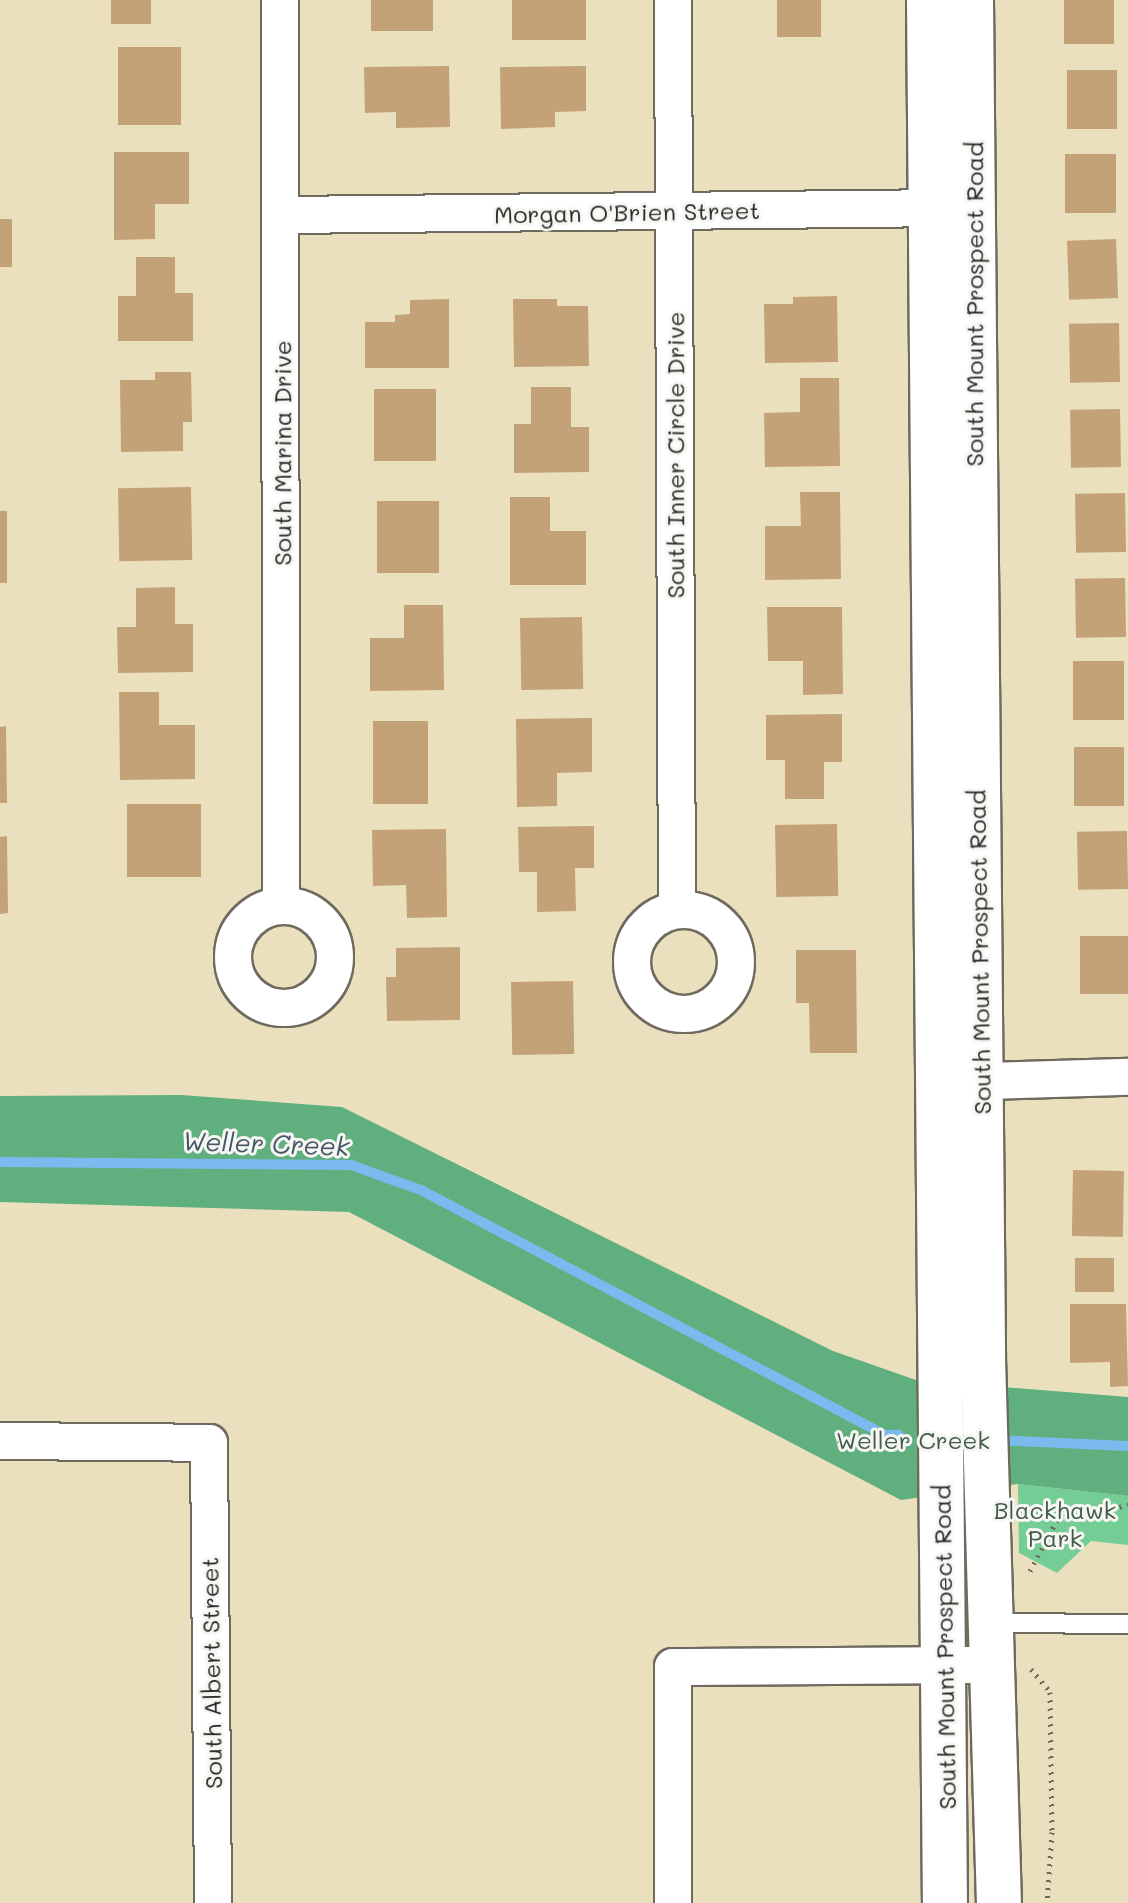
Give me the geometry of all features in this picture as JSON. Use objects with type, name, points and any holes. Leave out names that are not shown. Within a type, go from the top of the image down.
[{"type":"main road","name":"South Mount Prospect Road","points":[[929,0],[952,208],[980,1082],[962,1360],[943,1572],[945,1903]]},
{"type":"main road","name":"South Mount Prospect Road","points":[[971,0],[952,208],[937,1082],[962,1360],[988,1570],[1002,1637],[999,1903]]},
{"type":"street","name":"South Marina Drive","points":[[280,0],[281,906]]},
{"type":"street","name":"South Inner Circle Drive","points":[[673,0],[677,910]]},
{"type":"street","name":"Morgan O'Brien Street","points":[[282,215],[952,208]]},
{"type":"street","points":[[937,1082],[1128,1077]]},
{"type":"street","name":"South Albert Street","points":[[0,1441],[209,1443],[213,1903]]},
{"type":"street","points":[[673,1903],[673,1667],[945,1666],[1002,1637]]},
{"type":"lane","points":[[1002,1637],[1127,1624]]},
{"type":"path","points":[[1047,1903],[1052,1832],[1050,1692],[1002,1637],[1028,1576],[1057,1520],[1128,1505]]},
{"type":"green space","name":"Weller Creek","points":[[181,1095],[342,1107],[833,1351],[916,1380],[1128,1397],[1128,1496],[1018,1484],[901,1500],[349,1212],[0,1202],[0,1096]]},
{"type":"green space","name":"Blackhawk Park","points":[[1018,1484],[1128,1496],[1128,1545],[1091,1541],[1057,1573],[1019,1553]]},
{"type":"building","points":[[111,0],[151,0],[151,24],[111,24]]},
{"type":"building","points":[[371,0],[433,0],[433,31],[371,31]]},
{"type":"building","points":[[512,0],[586,0],[586,40],[512,40]]},
{"type":"building","points":[[777,0],[821,0],[821,37],[777,37]]},
{"type":"building","points":[[1064,0],[1114,0],[1114,44],[1064,44]]},
{"type":"building","points":[[118,47],[181,47],[181,125],[118,125]]},
{"type":"building","points":[[449,66],[450,127],[396,128],[396,112],[365,113],[364,67]]},
{"type":"building","points":[[586,66],[586,111],[555,112],[555,127],[501,129],[500,67]]},
{"type":"building","points":[[1067,70],[1117,70],[1117,129],[1067,129]]},
{"type":"building","points":[[114,152],[189,152],[189,204],[155,204],[155,239],[114,240]]},
{"type":"building","points":[[1065,154],[1116,154],[1116,213],[1065,213]]},
{"type":"building","points":[[0,219],[12,219],[12,267],[0,267]]},
{"type":"building","points":[[1116,239],[1118,298],[1069,300],[1067,241]]},
{"type":"building","points":[[136,257],[175,257],[175,293],[193,293],[193,341],[118,341],[118,296],[136,296]]},
{"type":"building","points":[[837,296],[838,362],[765,363],[764,304],[793,304],[793,297]]},
{"type":"building","points":[[449,299],[449,368],[365,368],[365,322],[395,322],[395,315],[410,314],[410,300]]},
{"type":"building","points":[[513,299],[557,299],[557,306],[588,306],[589,366],[514,367]]},
{"type":"building","points":[[1119,323],[1120,382],[1070,383],[1069,324]]},
{"type":"building","points":[[155,372],[191,372],[192,422],[183,422],[183,451],[121,452],[120,380],[155,380]]},
{"type":"building","points":[[800,378],[839,378],[840,466],[765,467],[764,413],[800,412]]},
{"type":"building","points":[[531,387],[571,387],[571,427],[589,427],[589,472],[514,473],[514,424],[531,424]]},
{"type":"building","points":[[374,389],[436,389],[436,461],[374,461]]},
{"type":"building","points":[[1120,409],[1121,467],[1071,468],[1070,410]]},
{"type":"building","points":[[191,487],[192,560],[119,561],[118,488]]},
{"type":"building","points":[[800,492],[840,492],[841,579],[765,580],[765,526],[801,526]]},
{"type":"building","points":[[1125,493],[1126,552],[1076,553],[1075,494]]},
{"type":"building","points":[[510,497],[550,497],[550,531],[586,531],[586,585],[510,585]]},
{"type":"building","points":[[377,501],[439,501],[439,573],[377,573]]},
{"type":"building","points":[[0,511],[7,511],[7,583],[0,583]]},
{"type":"building","points":[[1125,578],[1126,637],[1076,638],[1075,579]]},
{"type":"building","points":[[175,587],[175,624],[193,624],[193,672],[118,673],[117,627],[136,627],[136,588]]},
{"type":"building","points":[[404,605],[443,605],[444,690],[370,691],[370,638],[404,638]]},
{"type":"building","points":[[767,607],[842,607],[843,694],[803,695],[803,661],[768,661]]},
{"type":"building","points":[[582,617],[583,689],[521,690],[520,618]]},
{"type":"building","points":[[1073,661],[1124,661],[1124,720],[1073,720]]},
{"type":"building","points":[[119,692],[159,692],[159,725],[195,725],[195,779],[120,780]]},
{"type":"building","points":[[842,714],[842,762],[824,762],[824,799],[785,799],[785,760],[766,760],[766,715]]},
{"type":"building","points":[[592,718],[592,772],[557,773],[557,806],[517,807],[516,719]]},
{"type":"building","points":[[373,721],[428,721],[428,804],[373,804]]},
{"type":"building","points":[[6,726],[7,803],[0,803],[0,727]]},
{"type":"building","points":[[1074,747],[1124,747],[1124,806],[1074,806]]},
{"type":"building","points":[[127,804],[201,804],[201,877],[127,877]]},
{"type":"building","points":[[837,824],[838,896],[776,897],[775,825]]},
{"type":"building","points":[[594,826],[594,868],[575,868],[576,911],[537,912],[537,872],[519,872],[518,827]]},
{"type":"building","points":[[446,829],[447,917],[407,918],[406,885],[373,886],[372,830]]},
{"type":"building","points":[[1127,831],[1128,889],[1078,890],[1077,832]]},
{"type":"building","points":[[7,836],[8,913],[0,914],[0,837]]},
{"type":"building","points":[[1080,936],[1128,936],[1128,994],[1080,994]]},
{"type":"building","points":[[460,947],[460,1020],[387,1021],[386,977],[396,977],[396,948]]},
{"type":"building","points":[[796,950],[856,950],[857,1053],[810,1053],[809,1003],[796,1003]]},
{"type":"building","points":[[573,981],[574,1054],[512,1055],[511,982]]},
{"type":"building","points":[[1073,1170],[1124,1171],[1123,1237],[1072,1236]]},
{"type":"building","points":[[1075,1258],[1114,1258],[1114,1292],[1075,1292]]},
{"type":"building","points":[[1070,1304],[1126,1304],[1128,1386],[1110,1387],[1110,1362],[1070,1363]]},
{"type":"waterway","name":"Weller Creek","points":[[0,1162],[351,1165],[421,1190],[885,1435],[899,1435]]},
{"type":"waterway","name":"Weller Creek","points":[[996,1440],[1128,1446]]}]
